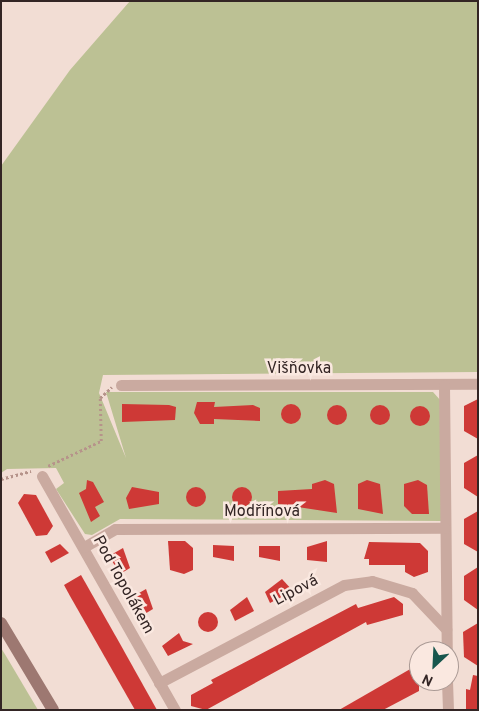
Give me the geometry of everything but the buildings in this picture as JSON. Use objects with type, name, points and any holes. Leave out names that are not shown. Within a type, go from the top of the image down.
[{"type":"main road","points":[[1,623],[54,710]]},
{"type":"street","name":"Višňovka","points":[[121,385],[444,386],[478,384]]},
{"type":"street","points":[[444,386],[447,641]]},
{"type":"street","name":"Pod Topolákem","points":[[40,471],[175,710]]},
{"type":"street","name":"Modřínová","points":[[84,547],[115,529],[445,528]]},
{"type":"street","name":"Lipová","points":[[159,683],[344,585],[372,582],[412,594],[446,629]]},
{"type":"street","points":[[436,710],[448,707],[447,691]]},
{"type":"path","points":[[1,479],[40,471],[97,445],[102,436],[101,394],[121,385]]},
{"type":"green space","points":[[130,1],[478,1],[478,372],[103,375],[99,393],[126,458],[106,392],[433,392],[441,401],[441,521],[120,519],[92,535],[85,534],[56,489],[64,483],[56,468],[7,469],[1,473],[1,166],[70,70]]},
{"type":"green space","points":[[1,648],[6,656],[38,710],[1,710]]}]
